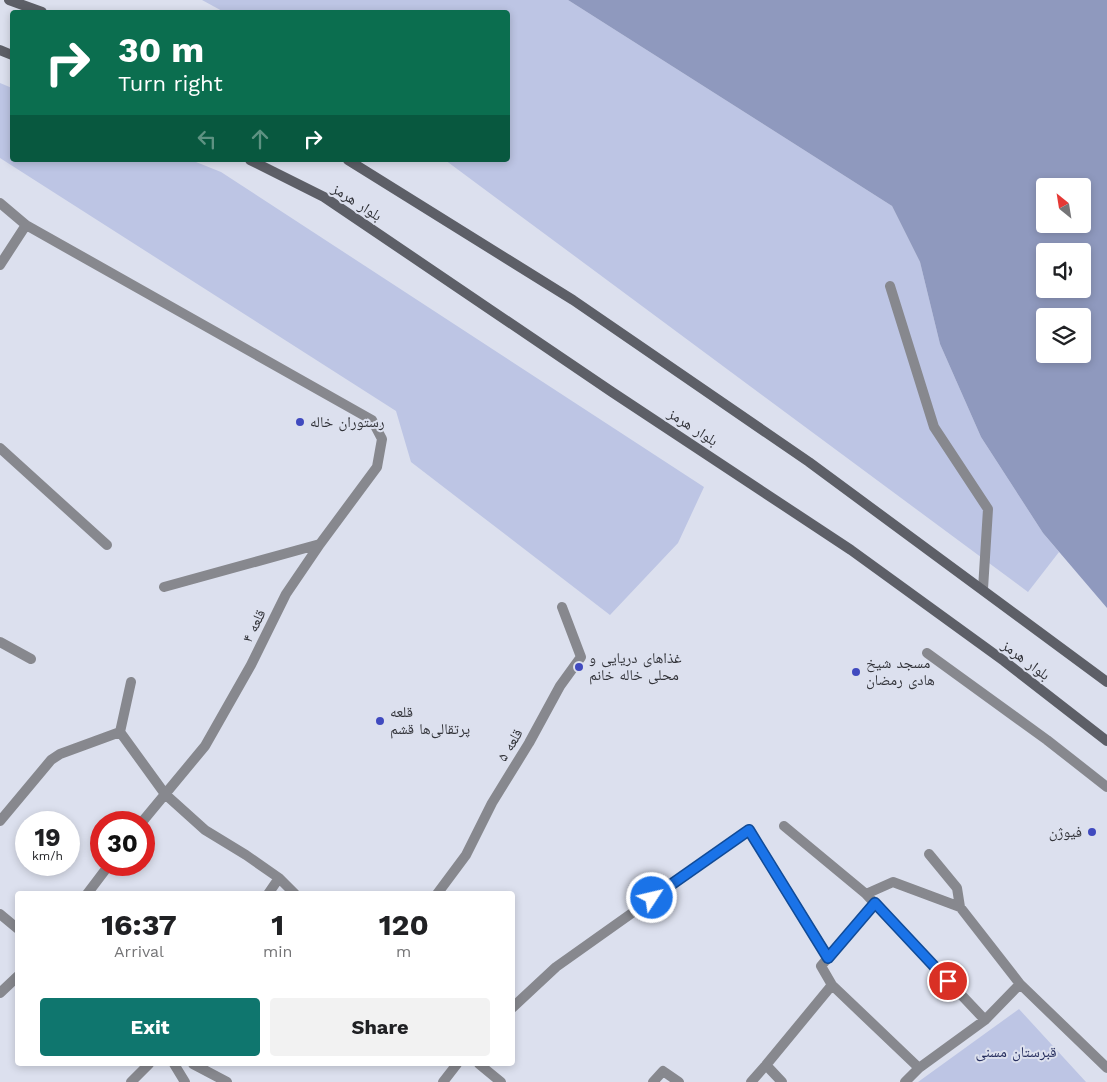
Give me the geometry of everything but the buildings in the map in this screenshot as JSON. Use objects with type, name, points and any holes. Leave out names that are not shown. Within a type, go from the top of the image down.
[{"type":"main road","points":[[9,0],[36,10]]},
{"type":"main road","name":"بلوار هرمز","points":[[254,162],[324,198],[851,550],[1004,661],[1107,741]]},
{"type":"main road","name":"بلوار هرمز","points":[[351,162],[573,300],[809,462],[1107,682]]},
{"type":"street","points":[[0,203],[26,226],[0,265]]},
{"type":"street","name":"قلعه ۴","points":[[26,226],[372,420],[382,439],[377,467],[286,594],[251,665],[205,746],[151,811]]},
{"type":"street","points":[[890,286],[934,427],[988,509],[983,590]]},
{"type":"street","points":[[0,448],[107,545]]},
{"type":"street","points":[[164,587],[320,544]]},
{"type":"street","name":"قلعه ۵","points":[[440,891],[466,856],[492,803],[529,744],[560,686],[581,657],[562,607]]},
{"type":"street","points":[[0,642],[31,659]]},
{"type":"street","points":[[927,653],[1047,740],[1107,787]]},
{"type":"street","points":[[131,682],[120,732],[164,794],[206,830],[246,855],[278,878],[292,891]]},
{"type":"street","points":[[0,822],[51,760],[60,754],[120,732]]},
{"type":"street","points":[[784,826],[866,894],[985,1020]]},
{"type":"street","points":[[515,1005],[556,967],[749,830],[828,958]]},
{"type":"street","points":[[928,854],[957,888],[960,907],[1020,984],[1107,1068]]},
{"type":"street","points":[[89,891],[101,876]]},
{"type":"street","points":[[270,891],[278,878]]},
{"type":"street","points":[[866,894],[893,882],[960,907]]},
{"type":"street","points":[[875,903],[821,966],[832,985],[920,1068]]},
{"type":"street","points":[[0,914],[15,926]]},
{"type":"street","points":[[0,994],[15,979]]},
{"type":"street","points":[[906,1082],[920,1068],[985,1020],[1020,984]]},
{"type":"street","points":[[751,1082],[832,985]]},
{"type":"street","points":[[766,1065],[782,1082]]},
{"type":"street","points":[[131,1082],[147,1066]]},
{"type":"street","points":[[175,1066],[185,1082]]},
{"type":"street","points":[[198,1066],[227,1082]]},
{"type":"street","points":[[443,1082],[455,1066]]},
{"type":"street","points":[[481,1066],[501,1082]]},
{"type":"street","points":[[652,1082],[663,1071],[679,1082]]},
{"type":"green space","points":[[202,0],[568,0],[892,206],[920,262],[940,344],[981,437],[1043,533],[1059,552],[1028,592],[448,162],[510,162],[510,10],[220,10]]},
{"type":"green space","points":[[0,83],[10,87],[10,162],[196,162],[221,172],[704,487],[678,543],[610,615],[411,462],[396,411],[0,158]]},
{"type":"green space","name":"قبرستان مسنی","points":[[1019,1009],[1086,1082],[918,1082]]},
{"type":"shaded area","points":[[568,0],[1107,0],[1107,608],[1043,533],[981,437],[940,344],[920,262],[892,206]]},
{"type":"place","name":"رستوران خاله","points":[[300,422]]},
{"type":"place","name":"غذاهای دریایی و محلی خاله‌ خانم","points":[[579,667]]},
{"type":"place","name":"مسجد شیخ هادی رمضان","points":[[856,672]]},
{"type":"place","name":"قلعه پرتقالی‌ها قشم","points":[[380,721]]},
{"type":"place","name":"فیوژن","points":[[1092,832]]},
{"type":"route","points":[[652,898],[749,830],[828,958],[875,903],[948,981]]}]
